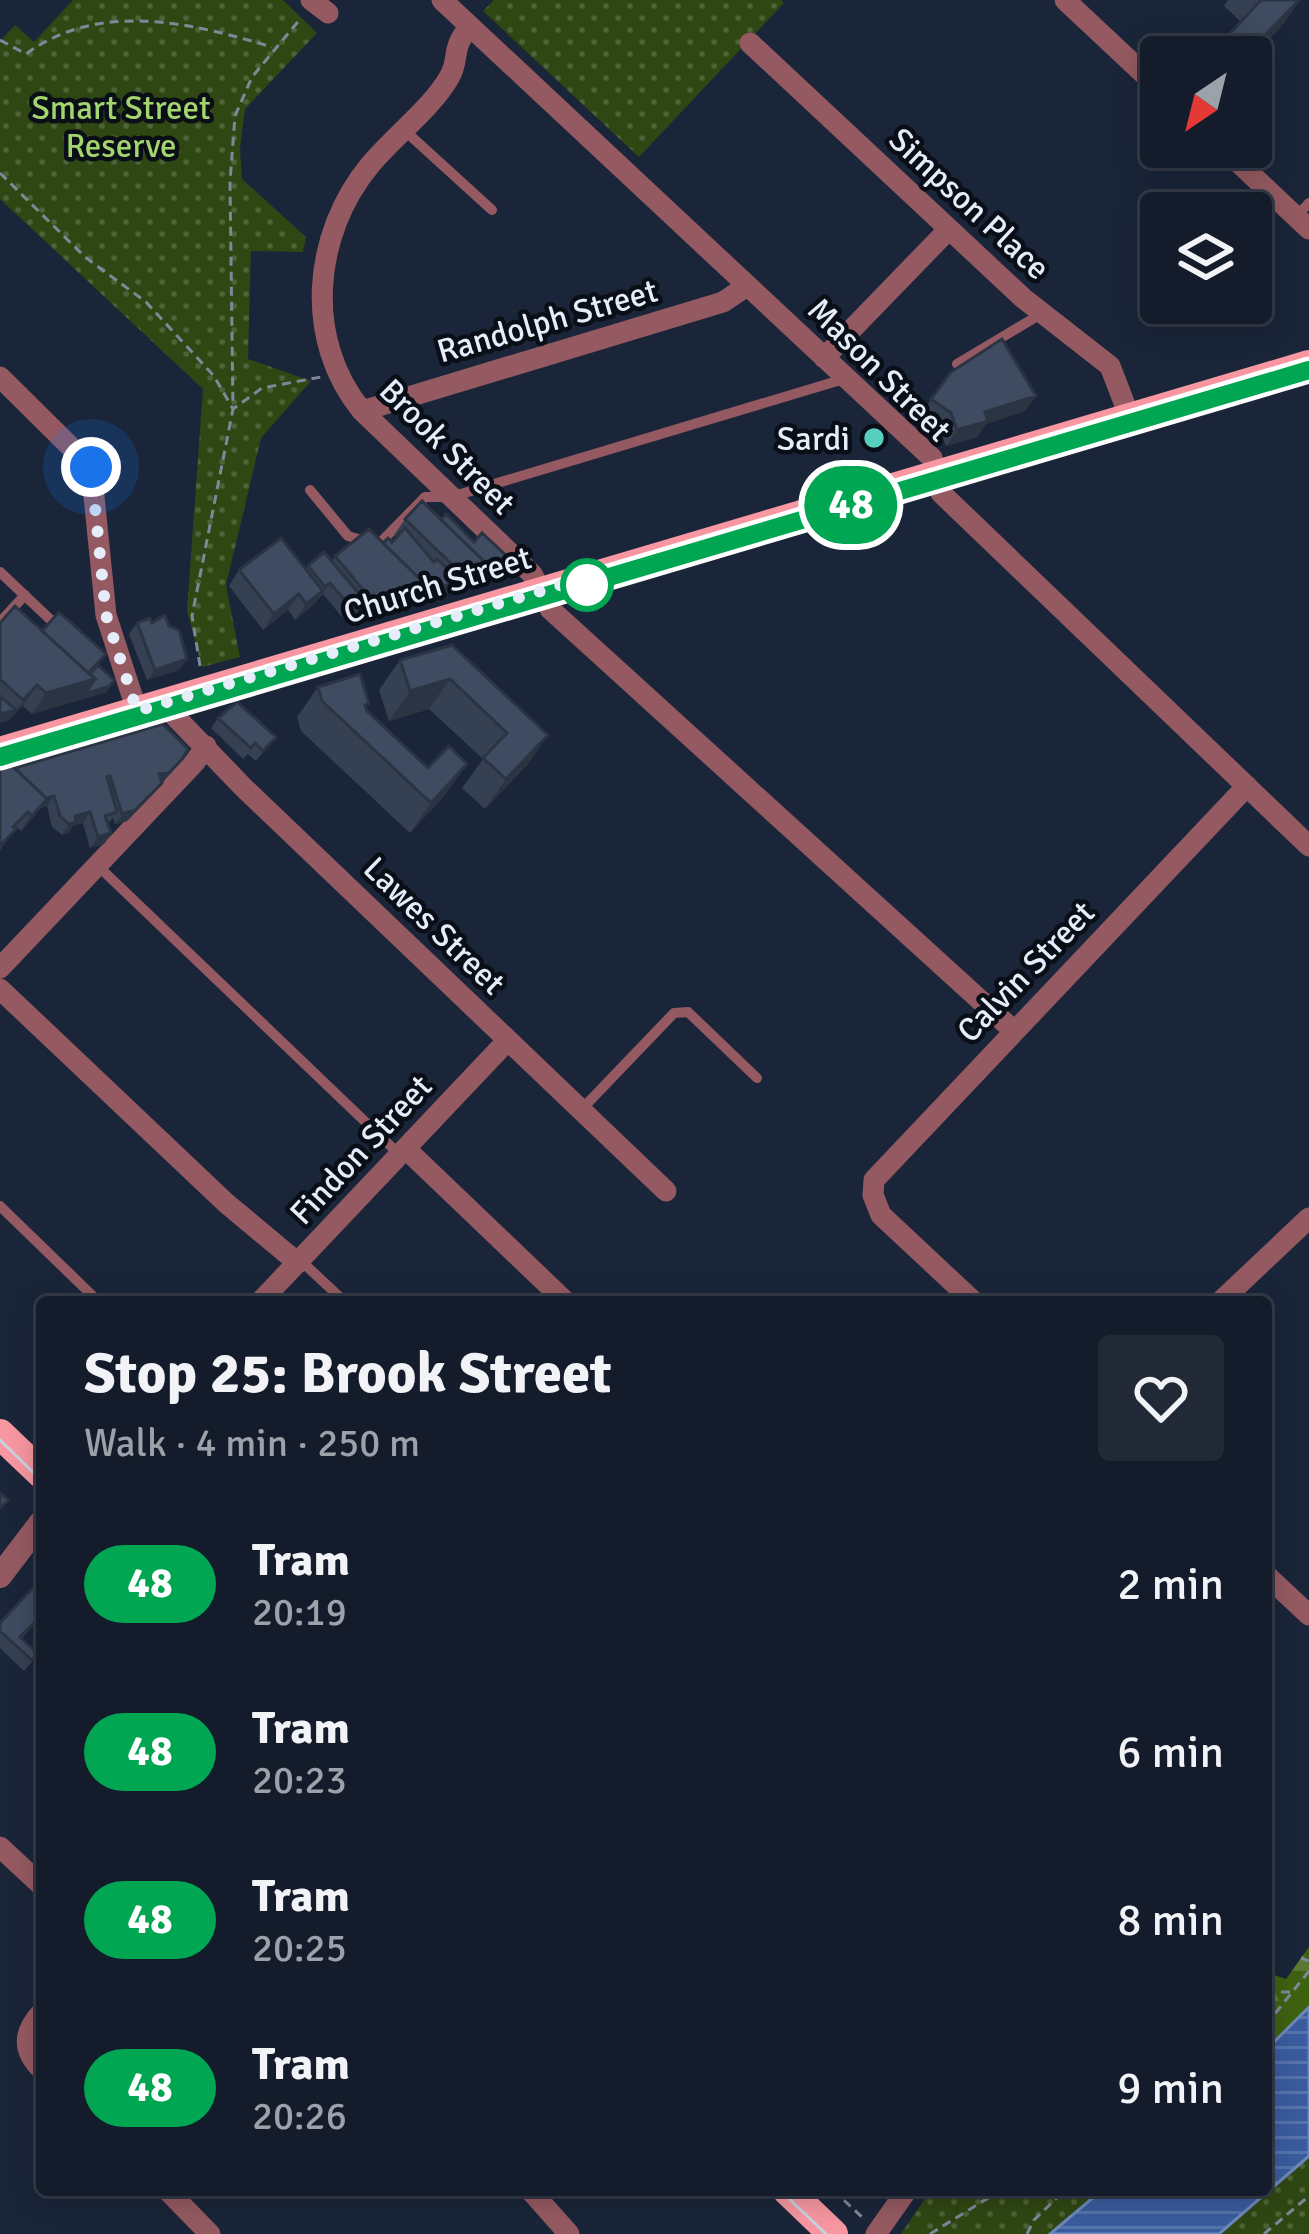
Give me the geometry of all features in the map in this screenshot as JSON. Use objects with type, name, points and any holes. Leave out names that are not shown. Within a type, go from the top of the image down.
[{"type":"main road","name":"Church Street","points":[[0,752],[1309,365]]},
{"type":"main road","points":[[0,1434],[36,1468]]},
{"type":"main road","points":[[793,2196],[833,2234]]},
{"type":"street","name":"Mason Street","points":[[442,0],[932,458],[945,497],[1309,846]]},
{"type":"street","points":[[1065,0],[1140,70]]},
{"type":"street","name":"Brook Street","points":[[470,26],[454,49],[449,77],[356,184],[329,240],[323,311],[339,373],[362,411],[532,574],[550,609],[1013,1030]]},
{"type":"street","name":"Simpson Place","points":[[750,43],[1041,314],[1110,365],[1130,418]]},
{"type":"street","points":[[1246,168],[1298,213]]},
{"type":"street","points":[[824,358],[949,229]]},
{"type":"street","name":"Randolph Street","points":[[362,411],[723,302],[747,286]]},
{"type":"street","points":[[0,377],[91,467],[106,615],[150,707]]},
{"type":"street","name":"Lawes Street","points":[[150,707],[206,746],[244,788],[666,1191]]},
{"type":"street","points":[[0,968],[206,746]]},
{"type":"street","name":"Calvin Street","points":[[968,1296],[877,1210],[872,1187],[879,1173],[1247,786]]},
{"type":"street","points":[[0,989],[295,1265]]},
{"type":"street","name":"Findon Street","points":[[266,1296],[508,1040]]},
{"type":"street","points":[[403,1152],[559,1296]]},
{"type":"street","points":[[1226,1296],[1309,1218]]},
{"type":"street","points":[[5,1571],[36,1529]]},
{"type":"street","points":[[5,1571],[36,1545]]},
{"type":"street","points":[[1272,1581],[1309,1616]]},
{"type":"street","points":[[0,1847],[36,1880]]},
{"type":"street","points":[[36,2019],[26,2040],[36,2065]]},
{"type":"street","points":[[173,2196],[210,2234]]},
{"type":"street","points":[[535,2196],[569,2234]]},
{"type":"street","points":[[870,2227],[901,2196]]},
{"type":"lane","points":[[403,129],[492,210]]},
{"type":"lane","points":[[957,364],[1041,314]]},
{"type":"lane","points":[[310,490],[348,536],[378,544],[425,497],[451,496],[847,378]]},
{"type":"lane","points":[[0,572],[55,624]]},
{"type":"lane","points":[[0,622],[25,595]]},
{"type":"lane","points":[[97,865],[403,1152]]},
{"type":"lane","points":[[581,1110],[674,1013],[688,1012],[757,1078]]},
{"type":"lane","points":[[0,1205],[93,1296]]},
{"type":"lane","points":[[295,1265],[337,1296]]},
{"type":"path","points":[[0,40],[26,54],[76,29],[117,19],[156,18],[274,48],[252,77],[235,116],[230,182],[233,409],[192,616],[209,690]]},
{"type":"path","points":[[0,172],[42,219],[146,302],[214,376],[233,409]]},
{"type":"path","points":[[233,409],[262,388],[339,373]]},
{"type":"path","points":[[1301,1958],[1309,1961]]},
{"type":"path","points":[[1272,2017],[1309,1971]]},
{"type":"path","points":[[1272,1992],[1291,1992]]},
{"type":"path","points":[[839,2196],[870,2227]]},
{"type":"path","points":[[930,2234],[991,2196]]},
{"type":"path","points":[[1027,2234],[1034,2220],[1059,2196]]},
{"type":"path","points":[[1264,2234],[1309,2196]]},
{"type":"green space","name":"Smart Street Reserve","points":[[73,0],[283,0],[317,33],[245,109],[242,179],[306,237],[303,252],[251,251],[248,359],[311,381],[261,438],[226,585],[240,657],[202,667],[187,610],[203,389],[0,199],[0,41],[15,25],[34,42]]},
{"type":"green space","points":[[494,0],[784,3],[639,157],[483,11]]},
{"type":"green space","points":[[1309,1947],[1309,2007],[1272,2044],[1272,1974],[1286,1979]]},
{"type":"green space","points":[[1309,2156],[1309,2234],[1219,2234],[1263,2196],[1272,2196],[1272,2188]]},
{"type":"green space","points":[[927,2196],[1095,2196],[1050,2234],[901,2234]]},
{"type":"water","points":[[1309,2007],[1309,2156],[1272,2188],[1272,2044]]},
{"type":"water","points":[[1095,2196],[1263,2196],[1219,2234],[1050,2234]]},
{"type":"building","points":[[1261,0],[1299,0],[1264,36],[1228,36]]},
{"type":"building","points":[[1002,339],[1036,396],[985,412],[988,421],[957,430],[951,413],[931,399],[951,372]]},
{"type":"building","points":[[422,501],[491,568],[464,576],[405,519]]},
{"type":"building","points":[[446,514],[474,542],[482,533],[511,560],[502,570],[488,573],[491,568],[441,520]]},
{"type":"building","points":[[405,528],[434,562],[437,559],[460,581],[425,592],[428,587],[383,543],[388,538],[392,542]]},
{"type":"building","points":[[369,529],[428,587],[374,603],[335,556]]},
{"type":"building","points":[[281,538],[323,591],[306,604],[299,594],[274,614],[239,570]]},
{"type":"building","points":[[324,552],[371,608],[355,612],[330,583],[325,587],[308,566]]},
{"type":"building","points":[[15,606],[95,679],[46,693],[37,685],[23,700],[0,679],[0,623]]},
{"type":"building","points":[[59,612],[106,654],[88,673],[42,631]]},
{"type":"building","points":[[165,615],[169,626],[179,630],[187,659],[155,670],[137,623],[150,618],[152,623]]},
{"type":"building","points":[[452,645],[548,735],[506,779],[483,758],[507,733],[450,679],[410,691],[400,660]]},
{"type":"building","points":[[98,665],[114,680],[110,686],[85,694],[95,679],[90,674]]},
{"type":"building","points":[[360,674],[367,711],[428,768],[449,746],[467,764],[431,803],[322,701],[318,687]]},
{"type":"building","points":[[0,696],[16,710],[0,714]]},
{"type":"building","points":[[237,702],[276,737],[263,751],[255,743],[251,748],[218,718]]},
{"type":"building","points":[[163,724],[188,749],[183,758],[169,773],[159,774],[162,783],[135,810],[122,814],[107,777],[117,812],[105,816],[111,833],[98,837],[90,812],[75,816],[76,822],[69,824],[60,816],[54,796],[46,798],[15,768]]},
{"type":"building","points":[[11,765],[47,799],[13,827],[16,829],[0,846],[0,769]]},
{"type":"building","points":[[36,1584],[36,1621],[20,1637],[36,1647],[32,1660],[0,1631],[0,1623]]},
{"type":"tram line","points":[[0,746],[1309,358]]},
{"type":"tram line","name":"48","points":[[0,757],[1309,370]]},
{"type":"tram line","points":[[0,1440],[36,1475]]},
{"type":"tram line","points":[[786,2196],[826,2234]]},
{"type":"place","name":"Sardi","points":[[874,438]]},
{"type":"route","points":[[91,467],[106,615],[137,711],[585,578],[587,585]]}]
